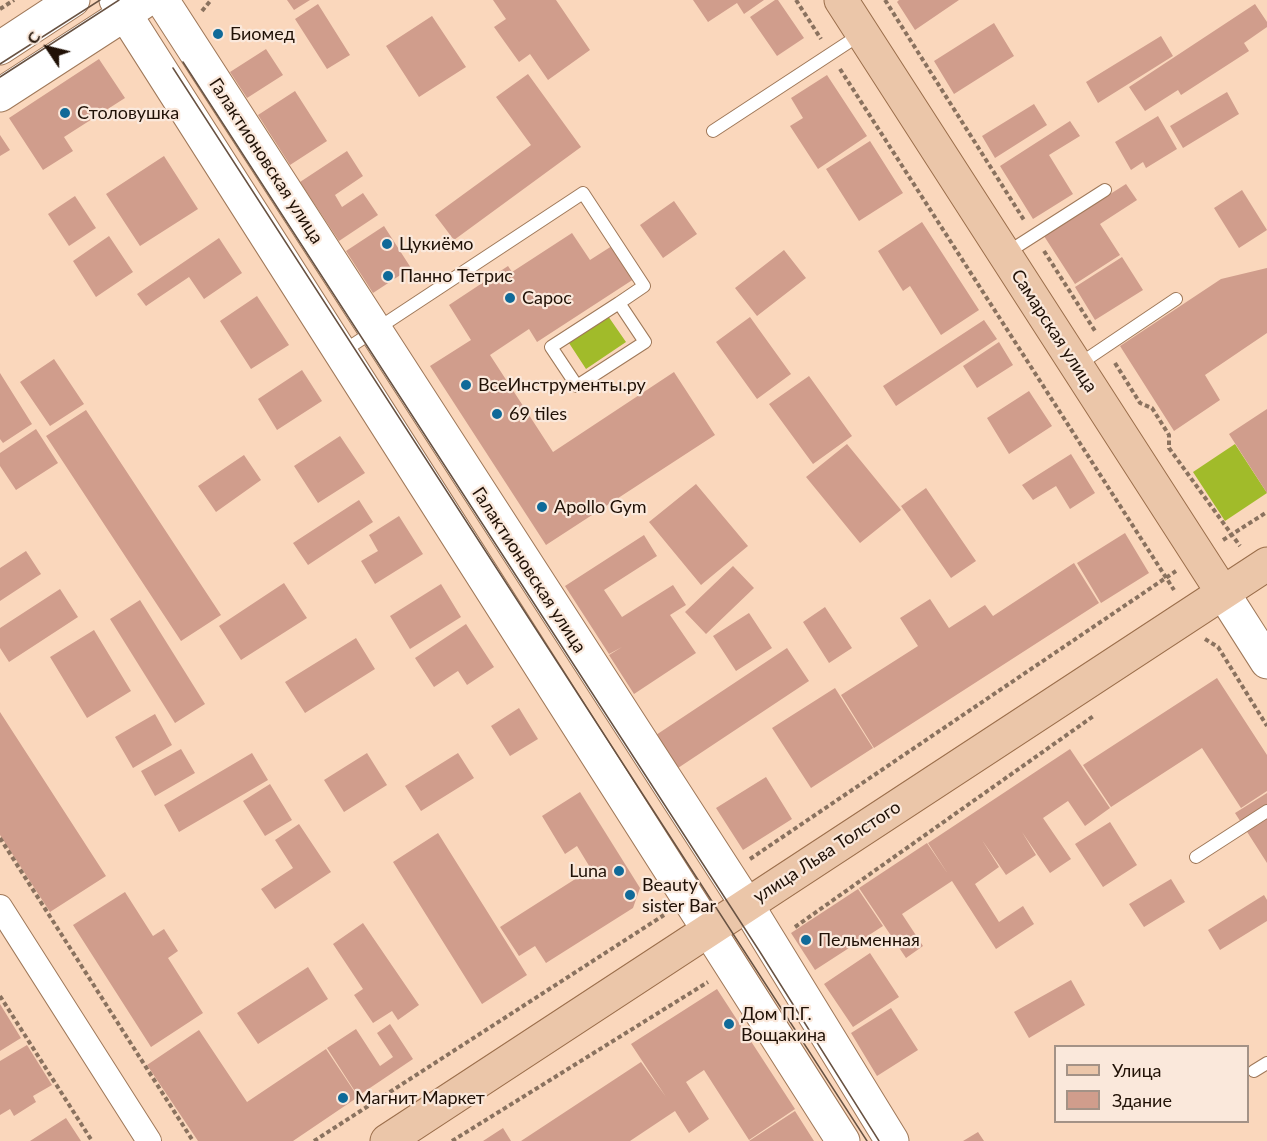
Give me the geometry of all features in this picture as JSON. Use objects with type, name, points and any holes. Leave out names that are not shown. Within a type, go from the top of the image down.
[{"type":"main road","points":[[0,48],[73,0]]},
{"type":"main road","name":"Галактионовская улица","points":[[162,0],[747,905],[892,1141]]},
{"type":"main road","name":"Самарская улица","points":[[841,0],[1267,662]]},
{"type":"main road","points":[[0,95],[129,4],[341,352],[843,1141]]},
{"type":"main road","name":"улица Льва Толстого","points":[[387,1141],[1262,567]]},
{"type":"street","points":[[0,907],[149,1141]]},
{"type":"lane","points":[[713,131],[862,34]]},
{"type":"lane","points":[[1005,255],[1105,190]]},
{"type":"lane","points":[[341,352],[582,193],[644,286],[551,347],[577,386],[645,342],[619,303]]},
{"type":"lane","points":[[1077,366],[1176,298]]},
{"type":"lane","points":[[1196,857],[1267,811]]},
{"type":"lane","points":[[1254,1071],[1267,1063]]},
{"type":"path","points":[[0,9],[14,0]]},
{"type":"path","points":[[796,0],[1172,586]]},
{"type":"path","points":[[885,0],[1140,403],[1152,408],[1169,435],[1169,448],[1231,535],[1262,567]]},
{"type":"path","points":[[725,874],[1199,555],[1267,512]]},
{"type":"path","points":[[1200,632],[1204,638],[1218,647],[1267,726]]},
{"type":"path","points":[[1194,645],[1204,638]]},
{"type":"path","points":[[769,944],[1098,713]]},
{"type":"path","points":[[0,838],[193,1141]]},
{"type":"path","points":[[314,1141],[670,911],[687,896]]},
{"type":"path","points":[[452,1141],[714,979],[735,970]]},
{"type":"path","points":[[0,996],[92,1141]]},
{"type":"green space","points":[[608,316],[626,342],[586,369],[569,343]]},
{"type":"green space","points":[[1235,444],[1267,493],[1225,521],[1193,472]]},
{"type":"building","points":[[287,0],[310,0],[294,10]]},
{"type":"building","points":[[493,0],[556,0],[590,50],[548,80],[530,54],[519,62],[494,27],[506,19]]},
{"type":"building","points":[[693,0],[764,0],[744,14],[737,3],[708,22]]},
{"type":"building","points":[[778,0],[804,38],[777,56],[750,17]]},
{"type":"building","points":[[899,0],[959,0],[915,30],[897,2]]},
{"type":"building","points":[[318,4],[350,55],[327,69],[295,19]]},
{"type":"building","points":[[1255,4],[1267,22],[1267,27],[1244,43],[1249,51],[1181,95],[1178,90],[1145,111],[1129,87]]},
{"type":"building","points":[[432,16],[466,67],[419,97],[386,46]]},
{"type":"building","points":[[994,23],[1014,56],[954,94],[934,61]]},
{"type":"building","points":[[1161,36],[1173,56],[1098,103],[1086,82]]},
{"type":"building","points":[[266,49],[283,75],[247,98],[230,72]]},
{"type":"building","points":[[99,59],[125,98],[64,137],[73,151],[43,170],[9,118]]},
{"type":"building","points":[[528,74],[581,147],[454,240],[435,215],[531,145],[496,97]]},
{"type":"building","points":[[827,75],[867,136],[818,169],[790,126],[803,118],[791,98]]},
{"type":"building","points":[[295,91],[327,141],[290,165],[258,115]]},
{"type":"building","points":[[1227,92],[1239,114],[1183,148],[1170,126]]},
{"type":"building","points":[[1034,104],[1047,125],[995,158],[982,136]]},
{"type":"building","points":[[1158,116],[1177,149],[1146,168],[1143,162],[1131,170],[1115,142]]},
{"type":"building","points":[[1070,121],[1080,136],[1049,155],[1073,194],[1033,219],[1000,166]]},
{"type":"building","points":[[0,135],[10,150],[0,156]]},
{"type":"building","points":[[870,141],[903,193],[859,221],[826,169]]},
{"type":"building","points":[[347,151],[363,176],[335,195],[342,207],[363,193],[378,215],[339,241],[300,182]]},
{"type":"building","points":[[164,156],[198,209],[140,246],[106,194]]},
{"type":"building","points":[[1126,184],[1137,200],[1100,224],[1120,255],[1075,284],[1044,236]]},
{"type":"building","points":[[1242,190],[1267,230],[1239,248],[1214,208]]},
{"type":"building","points":[[75,196],[96,228],[69,246],[48,214]]},
{"type":"building","points":[[674,201],[697,234],[663,258],[640,225]]},
{"type":"building","points":[[922,222],[979,310],[941,335],[910,286],[903,291],[878,251]]},
{"type":"building","points":[[384,226],[411,268],[373,293],[346,251]]},
{"type":"building","points":[[572,233],[590,260],[615,244],[637,277],[537,342],[529,329],[490,355],[553,452],[674,372],[715,435],[546,545],[430,366],[471,340],[449,305],[508,266],[512,272]]},
{"type":"building","points":[[109,236],[133,272],[96,297],[73,261]]},
{"type":"building","points":[[219,238],[242,273],[204,299],[189,277],[146,306],[137,294]]},
{"type":"building","points":[[784,250],[806,278],[757,316],[735,288]]},
{"type":"building","points":[[1122,257],[1143,290],[1095,320],[1075,287]]},
{"type":"building","points":[[1267,268],[1267,333],[1205,375],[1220,400],[1174,431],[1120,346],[1221,279]]},
{"type":"building","points":[[257,296],[289,345],[251,369],[220,321]]},
{"type":"building","points":[[750,317],[791,374],[757,399],[716,342]]},
{"type":"building","points":[[984,320],[997,339],[896,406],[883,386]]},
{"type":"building","points":[[999,342],[1013,365],[977,388],[963,366]]},
{"type":"building","points":[[54,359],[84,404],[50,426],[20,382]]},
{"type":"building","points":[[302,370],[322,401],[277,430],[258,399]]},
{"type":"building","points":[[0,373],[32,424],[3,443],[0,439]]},
{"type":"building","points":[[809,376],[852,436],[813,464],[769,404]]},
{"type":"building","points":[[1029,391],[1052,426],[1009,454],[987,418]]},
{"type":"building","points":[[1267,409],[1267,493],[1229,434]]},
{"type":"building","points":[[86,410],[221,615],[181,641],[46,436]]},
{"type":"building","points":[[36,429],[58,463],[16,490],[0,466],[0,453]]},
{"type":"building","points":[[340,436],[365,473],[318,503],[294,466]]},
{"type":"building","points":[[847,444],[901,510],[860,543],[806,477]]},
{"type":"building","points":[[1071,454],[1095,493],[1070,509],[1056,486],[1033,500],[1022,485]]},
{"type":"building","points":[[244,455],[261,480],[216,512],[198,486]]},
{"type":"building","points":[[696,484],[748,546],[701,585],[649,522]]},
{"type":"building","points":[[926,488],[976,561],[951,578],[901,506]]},
{"type":"building","points":[[359,500],[373,522],[308,565],[293,543]]},
{"type":"building","points":[[399,516],[423,554],[375,584],[361,561],[378,551],[369,535]]},
{"type":"building","points":[[1125,533],[1149,573],[1101,603],[1077,563]]},
{"type":"building","points":[[644,535],[657,556],[604,590],[622,617],[673,585],[686,605],[670,615],[696,653],[634,694],[609,655],[622,647],[609,654],[565,586]]},
{"type":"building","points":[[26,551],[41,574],[0,601],[0,568]]},
{"type":"building","points":[[1074,563],[1099,603],[874,748],[841,695],[918,646],[900,618],[930,599],[949,628],[985,605],[993,616]]},
{"type":"building","points":[[733,566],[754,588],[706,634],[685,612]]},
{"type":"building","points":[[284,583],[307,618],[241,660],[219,626]]},
{"type":"building","points":[[441,584],[461,617],[410,649],[390,616]]},
{"type":"building","points":[[60,589],[78,617],[9,662],[0,648],[0,628]]},
{"type":"building","points":[[140,600],[205,704],[175,723],[110,619]]},
{"type":"building","points":[[825,607],[852,648],[829,663],[803,622]]},
{"type":"building","points":[[749,613],[772,648],[736,671],[713,636]]},
{"type":"building","points":[[466,624],[494,667],[467,685],[458,671],[434,687],[415,658]]},
{"type":"building","points":[[94,630],[131,691],[87,718],[50,657]]},
{"type":"building","points":[[356,638],[375,669],[305,713],[285,682]]},
{"type":"building","points":[[787,648],[809,681],[678,768],[656,735]]},
{"type":"building","points":[[1217,678],[1267,755],[1267,791],[1241,808],[1202,748],[1111,807],[1083,765]]},
{"type":"building","points":[[835,688],[873,748],[811,788],[772,728]]},
{"type":"building","points":[[519,708],[538,739],[510,756],[491,726]]},
{"type":"building","points":[[0,712],[106,876],[50,912],[0,835]]},
{"type":"building","points":[[155,714],[172,745],[133,768],[115,737]]},
{"type":"building","points":[[181,749],[195,773],[155,796],[141,771]]},
{"type":"building","points":[[1070,749],[1110,808],[1085,826],[1068,801],[1043,818],[1071,859],[1050,873],[1022,832],[1036,855],[1006,875],[982,840],[999,867],[975,884],[999,922],[1023,906],[1034,924],[996,949],[952,881],[902,914],[923,946],[906,958],[859,888],[927,843],[948,874],[928,843]]},
{"type":"building","points":[[252,753],[268,780],[179,832],[164,805]]},
{"type":"building","points":[[367,753],[387,785],[344,812],[324,780]]},
{"type":"building","points":[[458,753],[474,778],[421,811],[405,786]]},
{"type":"building","points":[[766,777],[792,819],[743,850],[716,808]]},
{"type":"building","points":[[270,784],[292,820],[265,836],[243,801]]},
{"type":"building","points":[[580,792],[640,888],[633,908],[546,963],[535,946],[519,956],[500,927],[591,869],[577,846],[565,854],[542,816]]},
{"type":"building","points":[[1267,793],[1267,863],[1235,813]]},
{"type":"building","points":[[1110,822],[1137,865],[1103,887],[1075,844]]},
{"type":"building","points":[[299,824],[331,872],[275,909],[261,889],[293,868],[275,840]]},
{"type":"building","points":[[438,833],[527,975],[482,1004],[393,862]]},
{"type":"building","points":[[1171,879],[1185,902],[1144,927],[1129,904]]},
{"type":"building","points":[[858,889],[883,926],[815,970],[791,933]]},
{"type":"building","points":[[125,892],[153,936],[164,929],[178,951],[168,958],[203,1013],[151,1047],[73,925]]},
{"type":"building","points":[[1264,895],[1267,900],[1267,921],[1220,950],[1208,930]]},
{"type":"building","points":[[363,923],[419,1005],[398,1020],[392,1011],[373,1023],[354,995],[363,989],[333,944]]},
{"type":"building","points":[[870,953],[899,997],[853,1027],[824,984]]},
{"type":"building","points":[[308,967],[328,999],[258,1044],[237,1013]]},
{"type":"building","points":[[1071,980],[1085,1005],[1029,1038],[1014,1012]]},
{"type":"building","points":[[717,989],[795,1109],[749,1140],[704,1070],[686,1082],[709,1119],[689,1133],[675,1111],[630,1141],[521,1141],[641,1062],[666,1097],[631,1044]]},
{"type":"building","points":[[0,1004],[21,1038],[0,1051]]},
{"type":"building","points":[[891,1008],[918,1050],[877,1076],[851,1033]]},
{"type":"building","points":[[390,1024],[413,1059],[358,1096],[327,1048],[356,1029],[380,1066],[393,1057],[377,1033]]},
{"type":"building","points":[[199,1030],[247,1102],[326,1049],[358,1097],[293,1141],[198,1141],[147,1065]]},
{"type":"building","points":[[27,1045],[52,1085],[33,1096],[36,1102],[14,1116],[10,1109],[0,1115],[0,1061]]},
{"type":"building","points":[[795,1111],[814,1141],[749,1141]]},
{"type":"building","points":[[66,1118],[81,1141],[30,1141]]},
{"type":"building","points":[[503,1128],[511,1141],[483,1141]]},
{"type":"building","points":[[978,1132],[984,1141],[963,1141]]},
{"type":"tram line","points":[[0,64],[100,0]]},
{"type":"tram line","points":[[0,77],[119,0]]},
{"type":"tram line","points":[[183,62],[760,952],[879,1141]]},
{"type":"tram line","points":[[173,68],[867,1141]]},
{"type":"place","name":"Биомед","points":[[218,34]]},
{"type":"place","name":"Столовушка","points":[[65,113]]},
{"type":"place","name":"Цукиёмо","points":[[387,244]]},
{"type":"place","name":"Панно Тетрис","points":[[388,276]]},
{"type":"place","name":"Сарос","points":[[510,298]]},
{"type":"place","name":"ВсеИнструменты.ру","points":[[466,385]]},
{"type":"place","name":"69 tiles","points":[[497,414]]},
{"type":"place","name":"Apollo Gym","points":[[542,507]]},
{"type":"place","name":"Luna","points":[[619,871]]},
{"type":"place","name":"Beauty sister Bar","points":[[630,895]]},
{"type":"place","name":"Пельменная","points":[[806,940]]},
{"type":"place","name":"Дом П.Г. Вощакина","points":[[729,1024]]},
{"type":"place","name":"Магнит Маркет","points":[[343,1098]]}]
